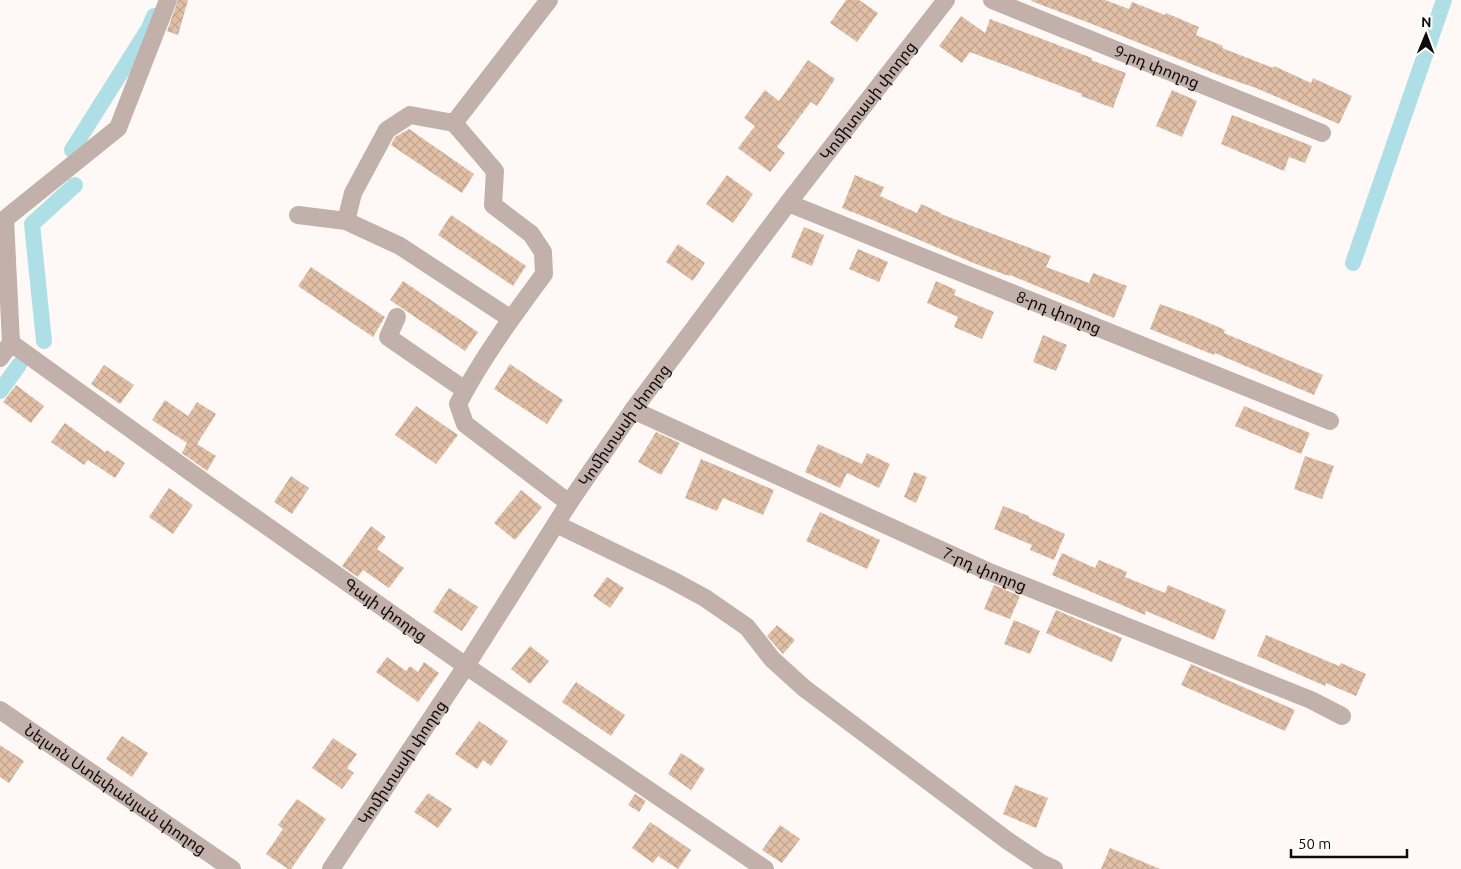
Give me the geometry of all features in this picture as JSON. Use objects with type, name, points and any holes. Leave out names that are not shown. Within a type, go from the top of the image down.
[{"type":"street","points":[[0,358],[11,343],[5,219],[118,128],[168,0]]},
{"type":"street","points":[[454,123],[549,0]]},
{"type":"street","name":"Կոմիտասի փողոց","points":[[331,869],[466,666],[569,503],[633,410],[788,204],[946,0]]},
{"type":"street","name":"9-րդ փողոց","points":[[992,0],[1322,133]]},
{"type":"street","points":[[346,221],[353,193],[387,130],[410,115],[454,123],[495,171],[493,205],[531,234],[543,252],[544,274],[511,319],[458,404],[465,424],[569,503]]},
{"type":"street","name":"8-րդ փողոց","points":[[788,204],[1330,421]]},
{"type":"street","points":[[298,215],[346,221],[400,246],[511,319]]},
{"type":"street","points":[[397,317],[388,337],[465,390]]},
{"type":"street","name":"Գայի փողոց","points":[[11,343],[466,666],[765,869]]},
{"type":"street","name":"7-րդ փողոց","points":[[633,410],[987,571],[1311,700],[1342,716]]},
{"type":"street","points":[[556,524],[670,578],[705,598],[747,627],[772,659],[804,688],[1043,867]]},
{"type":"street","name":"Նելսոն Ստեփանյան փողոց","points":[[0,710],[232,869]]},
{"type":"building","points":[[178,0],[188,0],[178,35],[167,31]]},
{"type":"building","points":[[846,0],[859,0],[878,13],[857,42],[830,23]]},
{"type":"building","points":[[1032,0],[1105,0],[1129,9],[1132,2],[1165,15],[1166,13],[1199,27],[1196,35],[1223,46],[1222,48],[1273,68],[1274,66],[1311,83],[1313,78],[1352,96],[1339,124],[1256,88],[1221,76]]},
{"type":"building","points":[[961,16],[985,33],[990,19],[1126,73],[1113,108],[1081,96],[1082,94],[970,52],[962,63],[939,46]]},
{"type":"building","points":[[808,60],[835,79],[817,106],[811,102],[777,147],[785,153],[770,172],[738,148],[755,126],[744,118],[765,90],[779,101]]},
{"type":"building","points":[[1172,90],[1197,101],[1182,137],[1156,126]]},
{"type":"building","points":[[1232,115],[1312,146],[1305,163],[1289,157],[1284,171],[1221,144]]},
{"type":"building","points":[[409,129],[474,174],[462,193],[391,145],[395,137]]},
{"type":"building","points":[[727,175],[753,194],[733,223],[706,204]]},
{"type":"building","points":[[855,175],[884,187],[880,196],[917,213],[921,204],[941,214],[1051,256],[1046,267],[1089,283],[1093,273],[1127,286],[1114,318],[1010,275],[976,264],[842,208]]},
{"type":"building","points":[[451,215],[526,266],[513,286],[438,235]]},
{"type":"building","points":[[804,227],[824,235],[812,266],[791,257]]},
{"type":"building","points":[[678,244],[705,263],[693,281],[666,262]]},
{"type":"building","points":[[858,249],[888,262],[879,282],[849,269]]},
{"type":"building","points":[[311,267],[385,317],[373,337],[298,286]]},
{"type":"building","points":[[403,281],[478,332],[465,351],[390,300]]},
{"type":"building","points":[[936,281],[956,290],[954,295],[994,312],[982,339],[954,327],[958,317],[927,303]]},
{"type":"building","points":[[1160,304],[1193,316],[1225,330],[1224,333],[1323,375],[1314,395],[1215,353],[1214,355],[1150,329]]},
{"type":"building","points":[[1043,335],[1067,345],[1056,371],[1033,362]]},
{"type":"building","points":[[510,364],[563,400],[547,424],[494,389]]},
{"type":"building","points":[[104,365],[134,385],[120,404],[91,384]]},
{"type":"building","points":[[16,385],[44,406],[31,423],[3,402]]},
{"type":"building","points":[[165,400],[188,416],[197,402],[216,414],[197,444],[216,456],[207,471],[182,453],[187,443],[152,420]]},
{"type":"building","points":[[416,406],[458,435],[436,464],[395,435]]},
{"type":"building","points":[[1244,406],[1310,433],[1301,454],[1235,426]]},
{"type":"building","points":[[65,423],[105,452],[107,450],[125,463],[115,478],[88,460],[84,465],[51,442]]},
{"type":"building","points":[[656,432],[680,443],[661,475],[638,462]]},
{"type":"building","points":[[818,444],[862,464],[867,453],[890,464],[879,488],[847,473],[840,488],[805,472]]},
{"type":"building","points":[[1305,456],[1334,466],[1322,499],[1294,489]]},
{"type":"building","points":[[701,459],[774,490],[763,515],[723,498],[717,511],[685,498]]},
{"type":"building","points":[[914,472],[927,477],[916,503],[904,497]]},
{"type":"building","points":[[291,476],[309,488],[292,514],[274,502]]},
{"type":"building","points":[[169,488],[193,505],[173,534],[149,517]]},
{"type":"building","points":[[521,490],[542,507],[515,540],[494,523]]},
{"type":"building","points":[[1003,506],[1029,516],[1029,518],[1065,534],[1054,560],[1030,550],[1032,545],[994,529]]},
{"type":"building","points":[[820,512],[880,540],[867,569],[806,541]]},
{"type":"building","points":[[371,526],[386,537],[377,549],[404,568],[389,588],[363,570],[358,577],[342,566]]},
{"type":"building","points":[[1062,553],[1095,568],[1099,560],[1127,572],[1125,577],[1165,593],[1168,585],[1226,610],[1214,640],[1146,611],[1145,615],[1052,575]]},
{"type":"building","points":[[607,577],[624,588],[610,608],[593,596]]},
{"type":"building","points":[[994,585],[1020,596],[1010,619],[984,609]]},
{"type":"building","points":[[449,588],[478,607],[462,631],[433,612]]},
{"type":"building","points":[[1056,610],[1122,638],[1112,662],[1046,633]]},
{"type":"building","points":[[1014,620],[1040,631],[1030,654],[1004,644]]},
{"type":"building","points":[[777,625],[795,640],[783,654],[767,636]]},
{"type":"building","points":[[1266,635],[1339,666],[1341,663],[1366,674],[1356,696],[1326,683],[1325,686],[1257,656]]},
{"type":"building","points":[[530,646],[549,661],[530,684],[511,669]]},
{"type":"building","points":[[387,657],[406,671],[410,666],[418,672],[424,662],[439,673],[418,702],[376,672]]},
{"type":"building","points":[[1191,664],[1295,710],[1285,731],[1181,685]]},
{"type":"building","points":[[576,682],[625,715],[611,736],[562,702]]},
{"type":"building","points":[[479,721],[508,741],[491,766],[483,760],[477,769],[455,754]]},
{"type":"building","points":[[122,736],[148,753],[132,777],[106,759]]},
{"type":"building","points":[[333,738],[357,754],[347,768],[354,773],[342,789],[312,768]]},
{"type":"building","points":[[0,745],[24,761],[9,783],[0,777]]},
{"type":"building","points":[[681,753],[705,769],[691,790],[668,774]]},
{"type":"building","points":[[1015,785],[1048,798],[1036,828],[1003,814]]},
{"type":"building","points":[[428,793],[452,809],[438,828],[414,812]]},
{"type":"building","points":[[635,794],[646,801],[639,812],[628,805]]},
{"type":"building","points":[[297,799],[326,819],[291,869],[288,869],[266,854],[283,829],[278,825]]},
{"type":"building","points":[[650,822],[691,850],[678,869],[658,856],[653,863],[632,848]]},
{"type":"building","points":[[780,825],[800,839],[782,863],[762,850]]},
{"type":"building","points":[[1110,848],[1160,869],[1101,869]]},
{"type":"waterway","points":[[1353,263],[1444,0]]},
{"type":"waterway","points":[[72,150],[149,28],[154,16]]},
{"type":"waterway","points":[[44,341],[32,224],[75,185]]},
{"type":"waterway","points":[[0,391],[19,365]]}]
